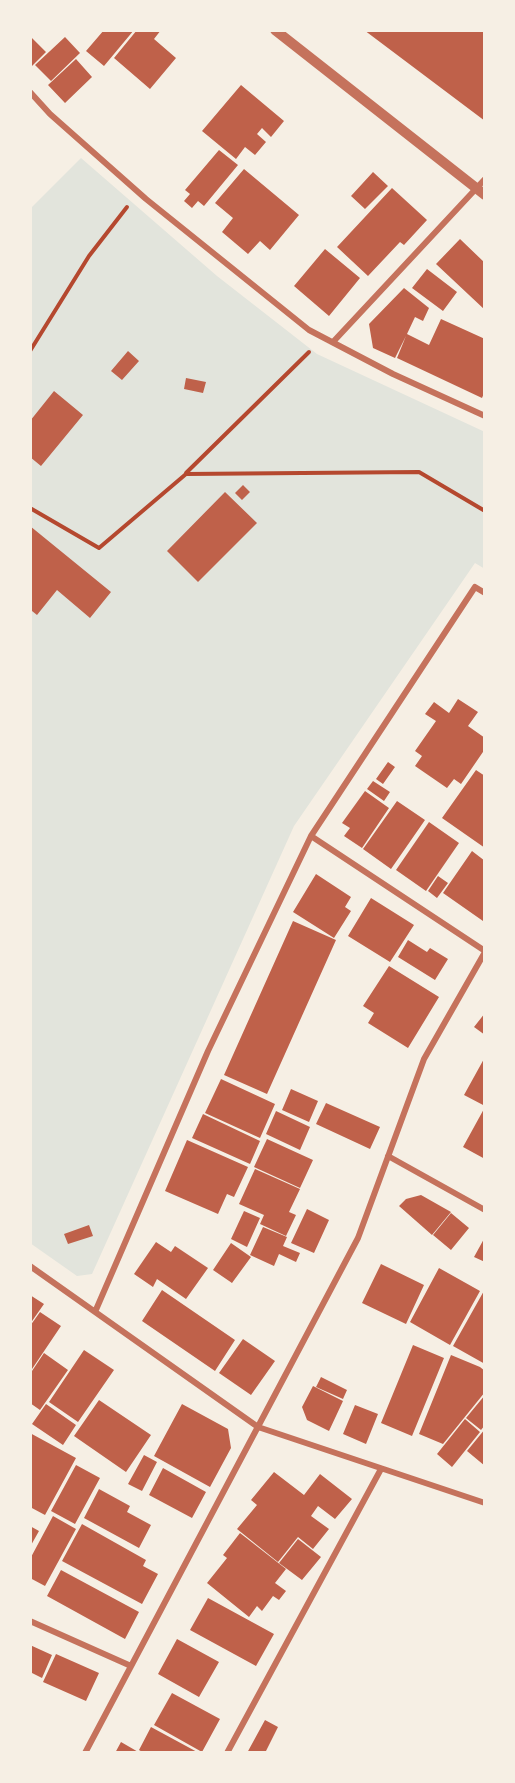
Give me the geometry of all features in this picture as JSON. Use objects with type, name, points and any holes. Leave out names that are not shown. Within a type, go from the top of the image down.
[{"type":"street","points":[[275,30],[482,187],[333,342]]},
{"type":"street","points":[[30,92],[50,114],[138,192],[309,330],[393,374],[485,416]]},
{"type":"street","points":[[95,1312],[208,1051],[311,836],[475,587],[485,593]]},
{"type":"street","points":[[85,1753],[358,1238],[424,1059],[485,952],[311,836]]},
{"type":"street","points":[[388,1156],[485,1210]]},
{"type":"street","points":[[30,1266],[258,1427],[485,1503]]},
{"type":"street","points":[[227,1753],[381,1469]]},
{"type":"street","points":[[30,1621],[131,1666]]},
{"type":"path","points":[[30,351],[90,256],[138,192]]},
{"type":"path","points":[[30,508],[99,548],[186,474],[323,337]]},
{"type":"path","points":[[186,474],[419,472],[485,511]]},
{"type":"shaded area","points":[[81,158],[217,276],[317,354],[485,432],[485,569],[475,563],[294,826],[92,1274],[77,1276],[30,1243],[30,209]]},
{"type":"building","points":[[104,30],[134,30],[104,66],[86,51]]},
{"type":"building","points":[[137,30],[161,30],[154,39],[176,58],[150,89],[114,58]]},
{"type":"building","points":[[364,30],[485,30],[485,121]]},
{"type":"building","points":[[65,37],[80,53],[51,81],[35,65]]},
{"type":"building","points":[[30,38],[46,52],[30,68]]},
{"type":"building","points":[[76,59],[92,77],[65,103],[48,85]]},
{"type":"building","points":[[241,85],[284,121],[271,137],[262,128],[257,134],[266,142],[255,155],[245,147],[236,159],[202,131]]},
{"type":"building","points":[[219,150],[238,165],[204,206],[198,201],[192,208],[184,201],[190,194],[185,190]]},
{"type":"building","points":[[244,169],[299,215],[270,250],[260,241],[248,254],[222,232],[233,218],[215,203]]},
{"type":"building","points":[[373,172],[388,186],[365,209],[351,196]]},
{"type":"building","points":[[392,188],[427,220],[404,245],[400,242],[368,276],[337,247]]},
{"type":"building","points":[[460,239],[485,263],[485,310],[436,264]]},
{"type":"building","points":[[325,249],[360,278],[329,316],[294,286]]},
{"type":"building","points":[[427,269],[457,292],[443,311],[412,288]]},
{"type":"building","points":[[404,288],[429,308],[423,321],[415,317],[407,334],[429,345],[441,319],[485,339],[485,391],[482,398],[397,358],[406,336],[395,358],[373,348],[369,324]]},
{"type":"building","points":[[128,351],[139,361],[122,380],[111,371]]},
{"type":"building","points":[[186,378],[206,382],[203,393],[184,389]]},
{"type":"building","points":[[54,391],[83,415],[41,466],[30,457],[30,421]]},
{"type":"building","points":[[243,485],[250,492],[242,500],[235,493]]},
{"type":"building","points":[[225,492],[257,523],[198,582],[167,551]]},
{"type":"building","points":[[30,526],[111,592],[90,618],[57,590],[37,615],[32,611],[30,614]]},
{"type":"building","points":[[458,699],[478,712],[468,726],[485,738],[485,749],[461,784],[454,779],[447,788],[415,766],[422,756],[415,751],[436,721],[425,714],[434,702],[449,713]]},
{"type":"building","points":[[388,762],[395,767],[383,784],[376,779]]},
{"type":"building","points":[[476,770],[485,776],[485,848],[442,818]]},
{"type":"building","points":[[373,781],[390,792],[384,801],[367,789]]},
{"type":"building","points":[[365,791],[389,808],[362,848],[344,836],[350,828],[342,823]]},
{"type":"building","points":[[397,801],[425,820],[391,869],[363,849]]},
{"type":"building","points":[[429,822],[459,843],[426,891],[396,870]]},
{"type":"building","points":[[472,851],[485,861],[485,918],[483,921],[443,893]]},
{"type":"building","points":[[316,874],[351,897],[345,907],[351,911],[334,938],[293,912]]},
{"type":"building","points":[[438,876],[448,883],[437,898],[428,891]]},
{"type":"building","points":[[371,898],[414,925],[390,962],[348,936]]},
{"type":"building","points":[[293,921],[336,940],[267,1094],[224,1075]]},
{"type":"building","points":[[408,940],[427,952],[430,948],[448,959],[435,980],[398,957]]},
{"type":"building","points":[[389,966],[439,997],[408,1048],[368,1023],[374,1013],[363,1006]]},
{"type":"building","points":[[485,1013],[485,1035],[474,1027]]},
{"type":"building","points":[[485,1057],[485,1106],[464,1095]]},
{"type":"building","points":[[221,1079],[275,1104],[260,1138],[205,1113]]},
{"type":"building","points":[[291,1089],[318,1101],[309,1122],[282,1110]]},
{"type":"building","points":[[326,1103],[380,1127],[370,1149],[316,1124]]},
{"type":"building","points":[[485,1107],[485,1159],[463,1147]]},
{"type":"building","points":[[276,1111],[310,1127],[300,1150],[266,1134]]},
{"type":"building","points":[[203,1114],[260,1141],[250,1164],[192,1138]]},
{"type":"building","points":[[267,1139],[313,1160],[300,1188],[254,1167]]},
{"type":"building","points":[[187,1140],[248,1167],[234,1197],[227,1194],[218,1214],[165,1191]]},
{"type":"building","points":[[255,1169],[300,1189],[289,1212],[296,1215],[286,1236],[260,1224],[264,1215],[239,1204]]},
{"type":"building","points":[[421,1195],[451,1212],[432,1235],[399,1206],[406,1199]]},
{"type":"building","points":[[307,1209],[329,1220],[314,1253],[291,1243]]},
{"type":"building","points":[[244,1211],[260,1218],[247,1247],[231,1239]]},
{"type":"building","points":[[451,1213],[469,1228],[451,1250],[433,1235]]},
{"type":"building","points":[[89,1225],[93,1236],[68,1244],[64,1234]]},
{"type":"building","points":[[263,1227],[287,1237],[283,1246],[300,1253],[296,1262],[279,1254],[274,1266],[250,1255]]},
{"type":"building","points":[[485,1237],[485,1262],[474,1257]]},
{"type":"building","points":[[156,1242],[171,1252],[175,1246],[208,1268],[186,1299],[157,1279],[153,1287],[134,1274]]},
{"type":"building","points":[[231,1243],[251,1257],[232,1283],[213,1270]]},
{"type":"building","points":[[381,1264],[424,1285],[406,1324],[362,1303]]},
{"type":"building","points":[[439,1268],[480,1291],[450,1345],[410,1322]]},
{"type":"building","points":[[485,1289],[485,1364],[453,1346]]},
{"type":"building","points":[[162,1290],[235,1340],[215,1371],[142,1321]]},
{"type":"building","points":[[30,1295],[44,1304],[30,1324]]},
{"type":"building","points":[[40,1312],[61,1326],[30,1372],[30,1326]]},
{"type":"building","points":[[243,1339],[275,1361],[251,1395],[219,1373]]},
{"type":"building","points":[[413,1345],[444,1358],[412,1436],[381,1423]]},
{"type":"building","points":[[84,1350],[114,1370],[78,1422],[49,1402]]},
{"type":"building","points":[[44,1353],[68,1370],[40,1410],[30,1403],[30,1374]]},
{"type":"building","points":[[451,1355],[485,1371],[485,1392],[443,1444],[419,1434]]},
{"type":"building","points":[[321,1377],[347,1390],[343,1399],[316,1387]]},
{"type":"building","points":[[313,1386],[343,1401],[329,1431],[307,1420],[302,1407]]},
{"type":"building","points":[[485,1395],[485,1425],[481,1430],[466,1418]]},
{"type":"building","points":[[99,1400],[151,1435],[126,1472],[74,1436]]},
{"type":"building","points":[[46,1404],[76,1425],[63,1445],[32,1424]]},
{"type":"building","points":[[182,1404],[228,1429],[231,1448],[210,1487],[154,1456]]},
{"type":"building","points":[[355,1405],[378,1414],[366,1444],[343,1434]]},
{"type":"building","points":[[465,1419],[480,1432],[452,1467],[437,1454]]},
{"type":"building","points":[[485,1429],[485,1466],[467,1451]]},
{"type":"building","points":[[30,1433],[76,1458],[45,1515],[30,1507]]},
{"type":"building","points":[[144,1455],[157,1462],[142,1491],[128,1484]]},
{"type":"building","points":[[76,1465],[100,1478],[75,1524],[51,1511]]},
{"type":"building","points":[[163,1468],[206,1492],[192,1518],[149,1495]]},
{"type":"building","points":[[274,1472],[304,1495],[320,1474],[352,1499],[335,1519],[318,1506],[311,1516],[329,1529],[313,1549],[298,1537],[278,1562],[237,1529],[257,1505],[251,1500]]},
{"type":"building","points":[[99,1489],[130,1506],[127,1512],[151,1525],[139,1548],[84,1518]]},
{"type":"building","points":[[53,1516],[76,1529],[45,1586],[30,1578],[30,1559]]},
{"type":"building","points":[[82,1524],[146,1560],[143,1566],[158,1574],[142,1604],[62,1561]]},
{"type":"building","points":[[30,1526],[39,1531],[30,1547]]},
{"type":"building","points":[[240,1533],[286,1569],[275,1583],[286,1591],[279,1600],[273,1596],[262,1611],[257,1606],[249,1617],[207,1583],[227,1558],[223,1555]]},
{"type":"building","points":[[298,1539],[321,1557],[302,1580],[279,1563]]},
{"type":"building","points":[[61,1570],[139,1612],[125,1639],[47,1596]]},
{"type":"building","points":[[208,1598],[274,1634],[256,1666],[190,1630]]},
{"type":"building","points":[[177,1639],[219,1662],[199,1697],[158,1674]]},
{"type":"building","points":[[30,1645],[52,1655],[42,1678],[30,1672]]},
{"type":"building","points":[[56,1654],[99,1673],[86,1701],[43,1682]]},
{"type":"building","points":[[172,1693],[220,1719],[202,1752],[154,1725]]},
{"type":"building","points":[[265,1720],[278,1727],[265,1753],[247,1753]]},
{"type":"building","points":[[151,1727],[199,1753],[144,1753],[139,1750]]},
{"type":"building","points":[[121,1742],[140,1753],[115,1753]]}]
